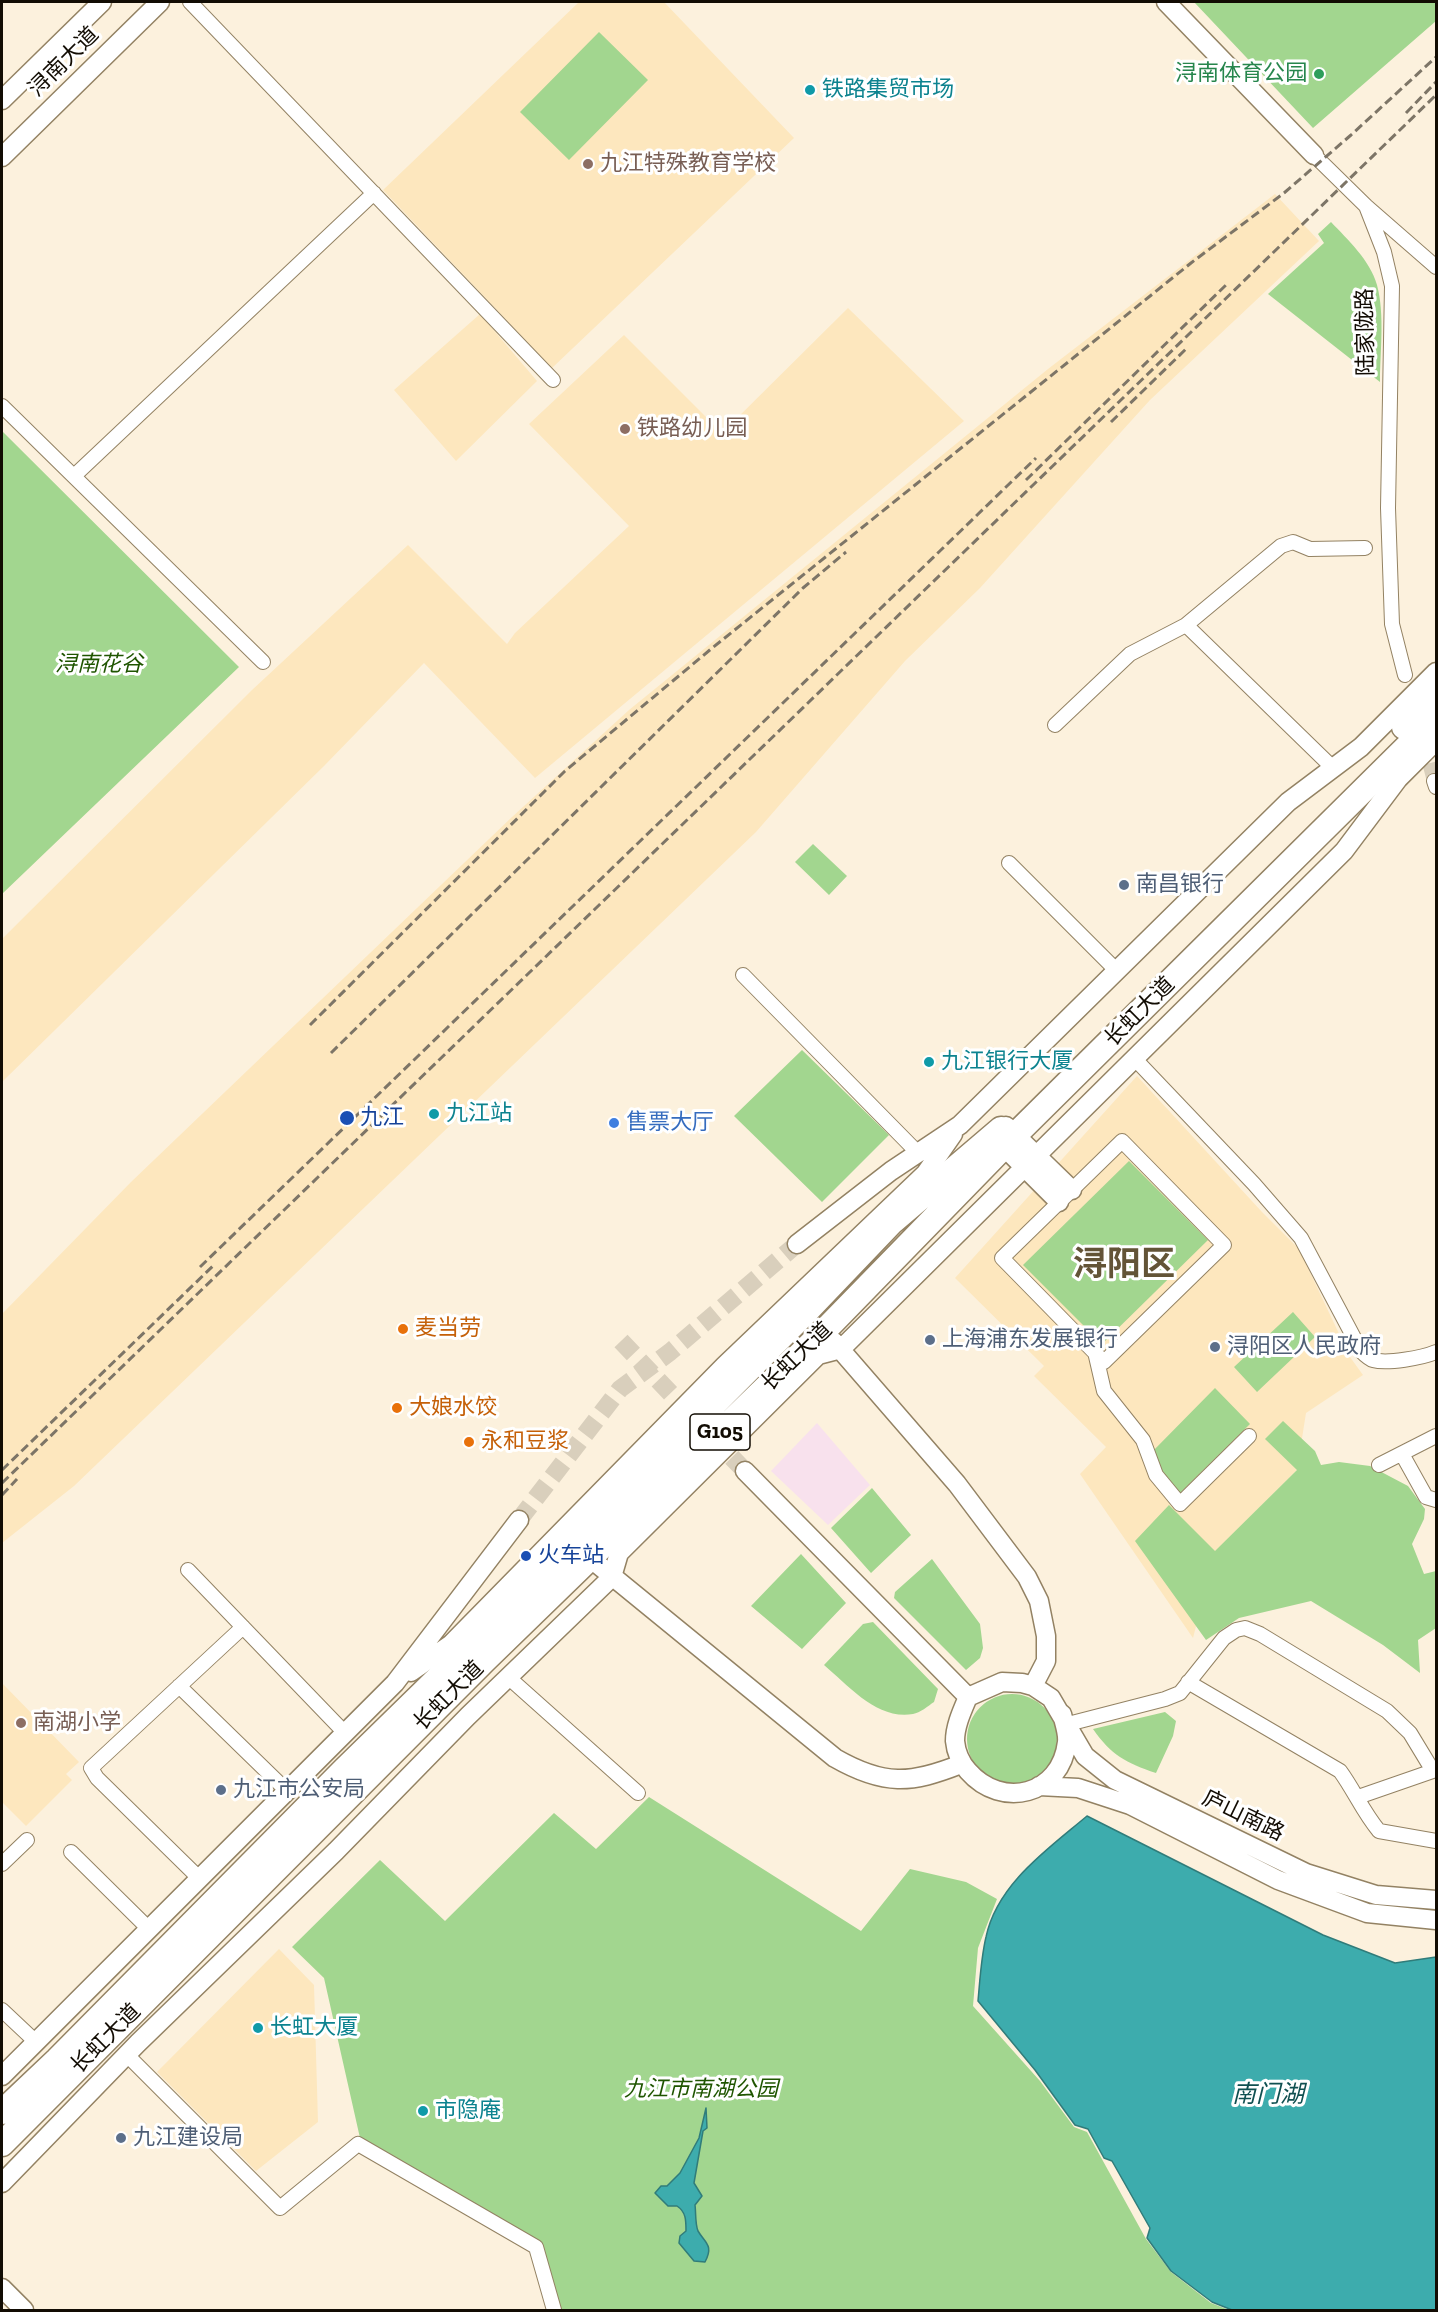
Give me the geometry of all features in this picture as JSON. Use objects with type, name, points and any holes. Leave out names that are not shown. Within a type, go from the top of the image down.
[{"type":"highway","name":"长虹大道","points":[[2,2144],[225,1919],[590,1558],[824,1331],[1005,1136],[1437,695]]},
{"type":"highway","name":"长虹大道","points":[[2,2112],[57,2060],[344,1770],[573,1546],[805,1313],[892,1221],[1005,1136],[1437,718]]},
{"type":"street","name":"浔南大道","points":[[2,100],[102,2]]},
{"type":"street","name":"浔南大道","points":[[2,157],[160,2]]},
{"type":"street","points":[[190,2],[553,380]]},
{"type":"street","name":"陆家陇路","points":[[1166,2],[1366,206],[1384,252],[1392,286],[1393,318],[1388,508],[1392,624],[1405,675]]},
{"type":"street","points":[[74,476],[374,193]]},
{"type":"street","points":[[1366,206],[1437,267]]},
{"type":"street","points":[[2,406],[264,662]]},
{"type":"street","points":[[1055,725],[1130,654],[1186,625],[1281,546],[1293,542],[1310,549],[1365,549]]},
{"type":"street","points":[[1186,625],[1333,768]]},
{"type":"street","points":[[892,1221],[960,1125],[1288,802],[1361,747],[1437,672]]},
{"type":"street","points":[[2,2183],[211,1971],[336,1851],[508,1677],[612,1577],[619,1553],[819,1355],[841,1349],[1344,851],[1398,779],[1437,741]]},
{"type":"street","points":[[1010,863],[1117,971]]},
{"type":"street","points":[[743,975],[918,1153]]},
{"type":"street","points":[[1134,1058],[1247,1176],[1301,1238],[1361,1351],[1372,1360],[1402,1359],[1437,1352]]},
{"type":"street","points":[[797,1244],[891,1171],[960,1125]]},
{"type":"street","points":[[1005,1136],[1066,1196]]},
{"type":"street","points":[[1122,1141],[1224,1245],[1104,1362],[1095,1352],[1002,1258],[1122,1141]]},
{"type":"street","points":[[395,1683],[451,1644],[724,1366],[928,1171]]},
{"type":"street","points":[[824,1331],[957,1484],[1027,1577],[1040,1601],[1046,1636],[1046,1661],[1033,1686]]},
{"type":"street","points":[[1095,1352],[1104,1391],[1143,1440],[1156,1475],[1180,1504],[1249,1436]]},
{"type":"street","points":[[1379,1465],[1437,1436]]},
{"type":"street","points":[[1402,1454],[1426,1497],[1437,1500]]},
{"type":"street","points":[[745,1471],[968,1697]]},
{"type":"street","points":[[2,2076],[395,1683],[519,1520]]},
{"type":"street","points":[[590,1558],[835,1758],[862,1771],[896,1780],[932,1775],[962,1764]]},
{"type":"street","points":[[188,1570],[345,1733]]},
{"type":"street","points":[[199,1878],[97,1778],[91,1768],[243,1627]]},
{"type":"street","points":[[1065,1719],[1165,1699],[1180,1693],[1224,1638],[1236,1630],[1245,1628],[1260,1634],[1387,1711],[1410,1733],[1435,1773],[1358,1797]]},
{"type":"street","points":[[508,1677],[638,1793]]},
{"type":"street","points":[[1002,1682],[1033,1686],[1051,1698],[1065,1719],[1067,1740],[1062,1761],[1055,1773],[1039,1786],[1026,1791],[999,1793],[978,1783],[962,1764],[955,1742],[958,1719],[968,1697],[1002,1682]]},
{"type":"street","points":[[1188,1682],[1340,1771],[1358,1797],[1369,1819],[1379,1831],[1437,1841]]},
{"type":"street","points":[[179,1686],[290,1789]]},
{"type":"street","name":"庐山南路","points":[[1065,1719],[1085,1756],[1115,1780],[1306,1873],[1376,1895],[1437,1900]]},
{"type":"street","points":[[290,1789],[344,1770]]},
{"type":"street","name":"庐山南路","points":[[1039,1786],[1078,1788],[1130,1805],[1278,1881],[1366,1912],[1437,1920]]},
{"type":"street","points":[[2,1864],[27,1840]]},
{"type":"street","points":[[71,1851],[149,1929]]},
{"type":"street","points":[[164,1951],[177,1900]]},
{"type":"street","points":[[211,1971],[225,1919]]},
{"type":"street","points":[[2,2010],[36,2042]]},
{"type":"street","points":[[127,2055],[280,2208],[358,2144],[536,2247],[554,2310]]},
{"type":"street","points":[[2,2164],[29,2155]]},
{"type":"street","points":[[2,2288],[24,2310]]},
{"type":"shaded area","name":"九江特殊教育学校","points":[[579,2],[664,2],[794,138],[552,368],[383,190]]},
{"type":"shaded area","name":"九江站","points":[[1275,194],[1319,241],[1150,400],[980,588],[905,661],[756,832],[74,1486],[2,1543],[2,1314],[131,1182],[512,817],[629,710],[1048,369]]},
{"type":"shaded area","points":[[848,308],[964,421],[535,778],[424,663],[324,766],[2,1082],[2,939],[252,690],[408,545],[507,644],[515,633],[629,526],[529,424],[624,335],[722,433]]},
{"type":"shaded area","points":[[480,314],[537,381],[456,461],[394,390]]},
{"type":"shaded area","name":"浔阳区人民政府","points":[[1137,1076],[1299,1249],[1350,1357],[1363,1375],[1306,1413],[1297,1470],[1215,1552],[1193,1638],[1080,1474],[1106,1447],[1034,1376],[1044,1366],[955,1278]]},
{"type":"shaded area","points":[[817,1423],[870,1485],[828,1525],[771,1471]]},
{"type":"shaded area","name":"南湖小学","points":[[2,1683],[79,1762],[66,1774],[72,1780],[26,1826],[2,1802]]},
{"type":"shaded area","name":"长虹大厦","points":[[279,1949],[314,1985],[318,2122],[256,2171],[157,2072]]},
{"type":"green space","name":"浔南体育公园","points":[[1194,2],[1436,2],[1436,21],[1313,128]]},
{"type":"green space","points":[[599,32],[648,80],[569,160],[520,112]]},
{"type":"green space","points":[[1331,222],[1364,259],[1377,285],[1381,321],[1380,382],[1268,294],[1324,243],[1318,234]]},
{"type":"green space","name":"浔南花谷","points":[[2,431],[239,667],[2,894]]},
{"type":"green space","points":[[813,844],[847,876],[829,895],[795,862]]},
{"type":"green space","points":[[802,1050],[889,1135],[822,1202],[734,1116]]},
{"type":"green space","points":[[1129,1161],[1208,1240],[1102,1344],[1023,1265]]},
{"type":"green space","points":[[1293,1312],[1315,1337],[1257,1392],[1234,1367]]},
{"type":"green space","points":[[1215,1388],[1250,1424],[1178,1495],[1159,1470],[1152,1452]]},
{"type":"green space","points":[[1283,1421],[1315,1451],[1321,1465],[1339,1462],[1370,1466],[1408,1486],[1425,1509],[1424,1519],[1412,1544],[1424,1574],[1436,1571],[1436,1628],[1418,1640],[1420,1673],[1383,1645],[1311,1601],[1239,1618],[1206,1640],[1135,1541],[1169,1505],[1215,1551],[1297,1470],[1265,1439]]},
{"type":"green space","points":[[872,1488],[911,1535],[871,1573],[831,1528]]},
{"type":"green space","points":[[801,1554],[846,1603],[802,1649],[751,1606]]},
{"type":"green space","points":[[932,1559],[980,1624],[983,1648],[980,1658],[966,1670],[894,1598],[895,1592]]},
{"type":"green space","points":[[873,1622],[938,1689],[934,1702],[918,1712],[900,1715],[876,1707],[854,1692],[824,1665],[863,1624]]},
{"type":"green space","points":[[1012,1694],[1029,1697],[1044,1707],[1054,1722],[1057,1739],[1054,1756],[1044,1771],[1029,1781],[1012,1784],[995,1781],[980,1771],[970,1756],[967,1739],[970,1722],[980,1707],[995,1697]]},
{"type":"green space","points":[[1165,1712],[1176,1721],[1173,1736],[1156,1773],[1120,1757],[1093,1729]]},
{"type":"green space","name":"九江市南湖公园","points":[[649,1797],[861,1931],[910,1869],[966,1882],[997,1899],[978,1948],[973,2006],[1040,2081],[1074,2127],[1087,2132],[1146,2239],[1171,2272],[1211,2303],[1229,2310],[561,2310],[541,2242],[360,2138],[324,1978],[292,1947],[380,1860],[445,1921],[554,1813],[596,1849]]},
{"type":"water","name":"南门湖","points":[[1087,1816],[1323,1935],[1395,1963],[1436,1957],[1436,2310],[1232,2310],[1212,2302],[1171,2271],[1147,2238],[1150,2228],[1112,2161],[1104,2158],[1088,2129],[1075,2125],[1035,2070],[978,2001],[986,1937],[1001,1900],[1026,1869]]},
{"type":"water","points":[[706,2108],[707,2128],[703,2131],[694,2183],[702,2196],[695,2205],[697,2228],[709,2248],[705,2262],[694,2261],[679,2243],[680,2236],[686,2231],[686,2220],[682,2211],[677,2206],[668,2206],[655,2193],[661,2186],[667,2186],[680,2173],[699,2138]]},
{"type":"tunnel","points":[[1424,743],[1434,781]]},
{"type":"tunnel","points":[[519,1520],[620,1389],[670,1352],[797,1244]]},
{"type":"tunnel","points":[[621,1341],[694,1418]]},
{"type":"tunnel","points":[[713,1438],[745,1471]]},
{"type":"railway","points":[[310,1025],[565,771],[711,649],[1191,263],[1284,193],[1436,57]]},
{"type":"railway","points":[[1406,113],[1436,82]]},
{"type":"railway","points":[[2,1483],[1436,95]]},
{"type":"railway","points":[[1026,480],[1228,283]]},
{"type":"railway","points":[[1111,422],[1188,347]]},
{"type":"railway","points":[[200,1267],[1036,458]]},
{"type":"railway","points":[[331,1053],[803,588],[846,552]]},
{"type":"railway","points":[[2,1470],[215,1264]]},
{"type":"railway","points":[[2,1495],[17,1479]]},
{"type":"place","name":"浔南体育公园","points":[[1319,74]]},
{"type":"place","name":"铁路集贸市场","points":[[810,90]]},
{"type":"place","name":"九江特殊教育学校","points":[[588,164]]},
{"type":"place","name":"铁路幼儿园","points":[[625,429]]},
{"type":"place","name":"南昌银行","points":[[1124,885]]},
{"type":"place","name":"九江银行大厦","points":[[929,1062]]},
{"type":"place","name":"九江站","points":[[434,1114]]},
{"type":"place","name":"九江","points":[[347,1118]]},
{"type":"place","name":"售票大厅","points":[[614,1123]]},
{"type":"place","name":"麦当劳","points":[[403,1329]]},
{"type":"place","name":"上海浦东发展银行","points":[[930,1340]]},
{"type":"place","name":"浔阳区人民政府","points":[[1215,1347]]},
{"type":"place","name":"大娘水饺","points":[[397,1408]]},
{"type":"place","name":"永和豆浆","points":[[469,1442]]},
{"type":"place","name":"火车站","points":[[526,1556]]},
{"type":"place","name":"南湖小学","points":[[21,1723]]},
{"type":"place","name":"九江市公安局","points":[[221,1790]]},
{"type":"place","name":"长虹大厦","points":[[258,2028]]},
{"type":"place","name":"市隐庵","points":[[423,2111]]},
{"type":"place","name":"九江建设局","points":[[121,2138]]},
{"type":"district","name":"浔阳区","points":[[1124,1265]]}]
